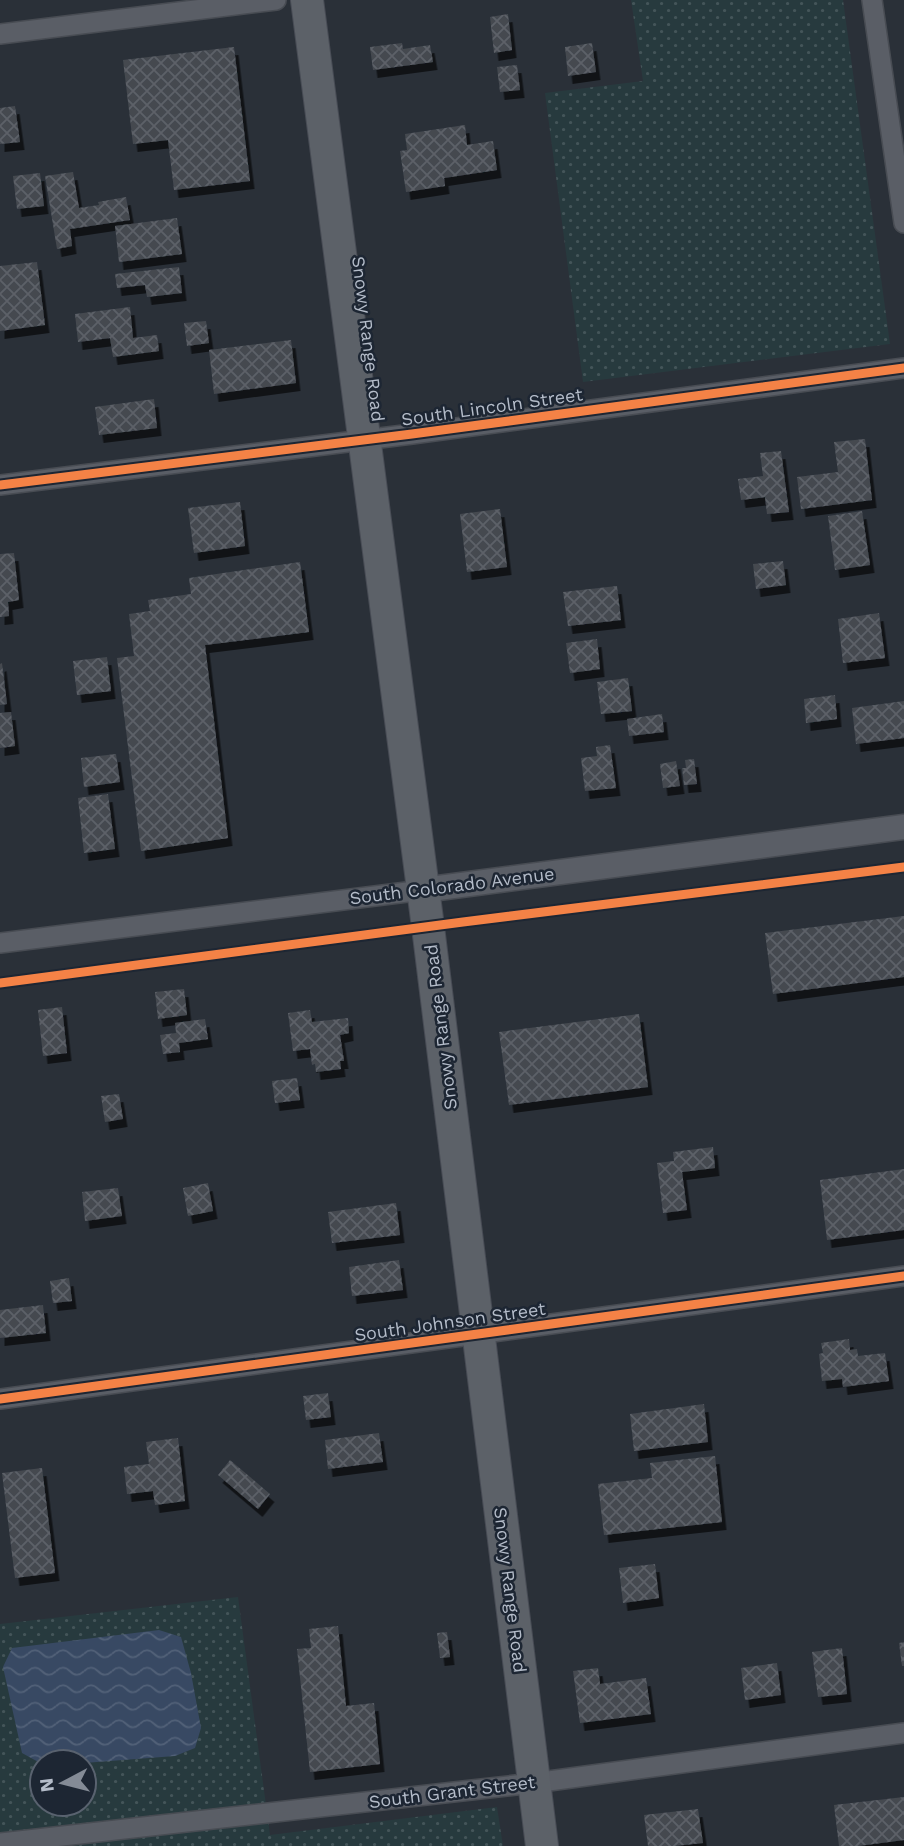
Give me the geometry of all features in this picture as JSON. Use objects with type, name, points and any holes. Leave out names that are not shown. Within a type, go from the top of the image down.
[{"type":"main road","name":"Snowy Range Road","points":[[307,0],[424,890],[542,1846]]},
{"type":"street","points":[[0,34],[276,0]]},
{"type":"street","points":[[872,0],[904,223]]},
{"type":"street","name":"South Lincoln Street","points":[[0,485],[365,440],[904,368]]},
{"type":"street","name":"South Colorado Avenue","points":[[0,943],[904,827]]},
{"type":"street","name":"South Johnson Street","points":[[0,1399],[904,1276]]},
{"type":"street","name":"South Grant Street","points":[[0,1843],[534,1783],[904,1733]]},
{"type":"green space","points":[[631,0],[843,0],[890,344],[583,382],[545,93],[643,81]]},
{"type":"green space","points":[[238,1597],[270,1835],[497,1807],[503,1846],[0,1846],[0,1624]]},
{"type":"water","points":[[159,1630],[181,1637],[201,1728],[195,1748],[175,1756],[98,1762],[98,1748],[28,1748],[28,1756],[22,1753],[3,1667],[12,1648]]},
{"type":"building","points":[[508,14],[512,50],[494,53],[490,17]]},
{"type":"building","points":[[402,43],[403,49],[430,45],[433,62],[373,70],[370,47]]},
{"type":"building","points":[[592,43],[596,72],[568,76],[565,47]]},
{"type":"building","points":[[234,47],[250,181],[174,190],[168,140],[133,144],[123,60]]},
{"type":"building","points":[[517,65],[520,90],[500,92],[497,67]]},
{"type":"building","points":[[15,106],[20,142],[0,144],[0,108]]},
{"type":"building","points":[[465,125],[467,145],[493,141],[497,170],[444,178],[445,186],[406,192],[400,151],[407,150],[405,134]]},
{"type":"building","points":[[73,172],[79,208],[126,197],[130,220],[70,229],[72,246],[57,249],[45,176]]},
{"type":"building","points":[[40,173],[44,206],[17,209],[13,176]]},
{"type":"building","points":[[177,218],[182,254],[119,262],[115,226]]},
{"type":"building","points":[[37,262],[45,325],[0,331],[0,266]]},
{"type":"building","points":[[179,267],[182,293],[147,297],[145,285],[117,288],[115,274]]},
{"type":"building","points":[[130,307],[133,338],[157,335],[159,351],[113,357],[110,338],[78,342],[75,314]]},
{"type":"building","points":[[206,321],[209,343],[187,346],[184,323]]},
{"type":"building","points":[[291,340],[296,383],[214,394],[209,350]]},
{"type":"building","points":[[154,399],[157,428],[99,435],[95,407]]},
{"type":"building","points":[[865,439],[872,500],[801,509],[797,477],[838,472],[834,442]]},
{"type":"building","points":[[781,451],[789,512],[767,514],[765,497],[741,500],[738,479],[763,476],[760,453]]},
{"type":"building","points":[[240,502],[245,546],[194,553],[188,508]]},
{"type":"building","points":[[500,509],[507,567],[467,572],[460,514]]},
{"type":"building","points":[[862,511],[870,565],[835,570],[828,516]]},
{"type":"building","points":[[14,553],[19,600],[8,602],[9,616],[0,617],[0,554]]},
{"type":"building","points":[[783,561],[786,585],[756,589],[753,564]]},
{"type":"building","points":[[300,562],[309,632],[205,645],[228,838],[141,851],[117,658],[134,656],[129,614],[150,611],[148,600],[191,594],[189,578]]},
{"type":"building","points":[[617,586],[621,620],[568,626],[563,592]]},
{"type":"building","points":[[879,613],[885,658],[843,663],[838,619]]},
{"type":"building","points":[[597,639],[600,669],[570,673],[566,643]]},
{"type":"building","points":[[107,657],[111,691],[77,695],[73,661]]},
{"type":"building","points":[[2,663],[7,704],[0,705],[0,664]]},
{"type":"building","points":[[628,678],[632,711],[601,714],[597,682]]},
{"type":"building","points":[[835,695],[837,719],[806,723],[804,699]]},
{"type":"building","points":[[904,701],[904,738],[856,744],[852,708]]},
{"type":"building","points":[[11,712],[15,746],[0,748],[0,713]]},
{"type":"building","points":[[662,714],[664,732],[629,736],[627,719]]},
{"type":"building","points":[[610,745],[616,788],[585,791],[581,758],[597,756],[596,747]]},
{"type":"building","points":[[116,754],[120,782],[84,787],[81,758]]},
{"type":"building","points":[[694,759],[697,784],[684,785],[682,768],[686,768],[685,760]]},
{"type":"building","points":[[676,761],[680,786],[663,788],[660,764]]},
{"type":"building","points":[[108,794],[115,849],[84,853],[78,798]]},
{"type":"building","points":[[904,916],[904,977],[773,994],[765,933]]},
{"type":"building","points":[[184,989],[187,1015],[158,1019],[155,992]]},
{"type":"building","points":[[62,1007],[67,1053],[43,1056],[38,1010]]},
{"type":"building","points":[[310,1010],[312,1022],[348,1018],[349,1033],[340,1035],[344,1061],[340,1061],[341,1069],[316,1072],[315,1064],[312,1065],[310,1049],[293,1051],[288,1013]]},
{"type":"building","points":[[639,1014],[648,1087],[509,1105],[499,1032]]},
{"type":"building","points":[[205,1019],[208,1039],[179,1043],[180,1052],[163,1054],[160,1035],[176,1033],[175,1023]]},
{"type":"building","points":[[297,1078],[300,1100],[275,1103],[272,1081]]},
{"type":"building","points":[[119,1094],[123,1119],[105,1122],[101,1096]]},
{"type":"building","points":[[713,1147],[715,1168],[682,1172],[687,1210],[663,1213],[657,1163],[674,1161],[673,1152]]},
{"type":"building","points":[[904,1169],[904,1230],[827,1240],[820,1180]]},
{"type":"building","points":[[208,1183],[213,1211],[188,1216],[183,1188]]},
{"type":"building","points":[[118,1188],[122,1216],[85,1221],[82,1192]]},
{"type":"building","points":[[396,1203],[400,1235],[332,1243],[328,1212]]},
{"type":"building","points":[[399,1260],[403,1290],[352,1296],[349,1267]]},
{"type":"building","points":[[69,1278],[72,1301],[53,1303],[50,1281]]},
{"type":"building","points":[[43,1305],[46,1333],[0,1338],[0,1310]]},
{"type":"building","points":[[849,1339],[850,1350],[857,1349],[858,1356],[885,1353],[889,1381],[843,1387],[842,1379],[822,1381],[819,1354],[823,1353],[821,1343]]},
{"type":"building","points":[[328,1393],[331,1417],[306,1420],[303,1396]]},
{"type":"building","points":[[704,1404],[708,1442],[634,1451],[630,1414]]},
{"type":"building","points":[[379,1433],[383,1462],[328,1469],[325,1440]]},
{"type":"building","points":[[178,1438],[185,1501],[155,1505],[153,1491],[127,1494],[124,1467],[149,1464],[146,1442]]},
{"type":"building","points":[[715,1456],[722,1522],[604,1535],[598,1484],[652,1478],[650,1463]]},
{"type":"building","points":[[230,1460],[270,1494],[258,1509],[218,1475]]},
{"type":"building","points":[[42,1468],[55,1573],[15,1578],[2,1473]]},
{"type":"building","points":[[655,1564],[659,1598],[623,1603],[619,1568]]},
{"type":"building","points":[[338,1626],[346,1706],[374,1703],[380,1764],[310,1772],[297,1649],[311,1648],[309,1629]]},
{"type":"building","points":[[447,1632],[450,1657],[440,1658],[437,1633]]},
{"type":"building","points":[[904,1642],[904,1666],[902,1666],[899,1643]]},
{"type":"building","points":[[842,1648],[847,1694],[818,1697],[812,1652]]},
{"type":"building","points":[[777,1663],[781,1695],[745,1700],[741,1668]]},
{"type":"building","points":[[598,1668],[600,1684],[646,1678],[651,1714],[580,1723],[573,1671]]},
{"type":"building","points":[[904,1797],[904,1840],[839,1846],[834,1805]]},
{"type":"building","points":[[698,1809],[703,1843],[648,1846],[644,1815]]},
{"type":"cycle path","points":[[0,485],[412,434],[904,368]]},
{"type":"cycle path","points":[[0,983],[904,867]]},
{"type":"cycle path","points":[[0,1399],[904,1276]]}]
